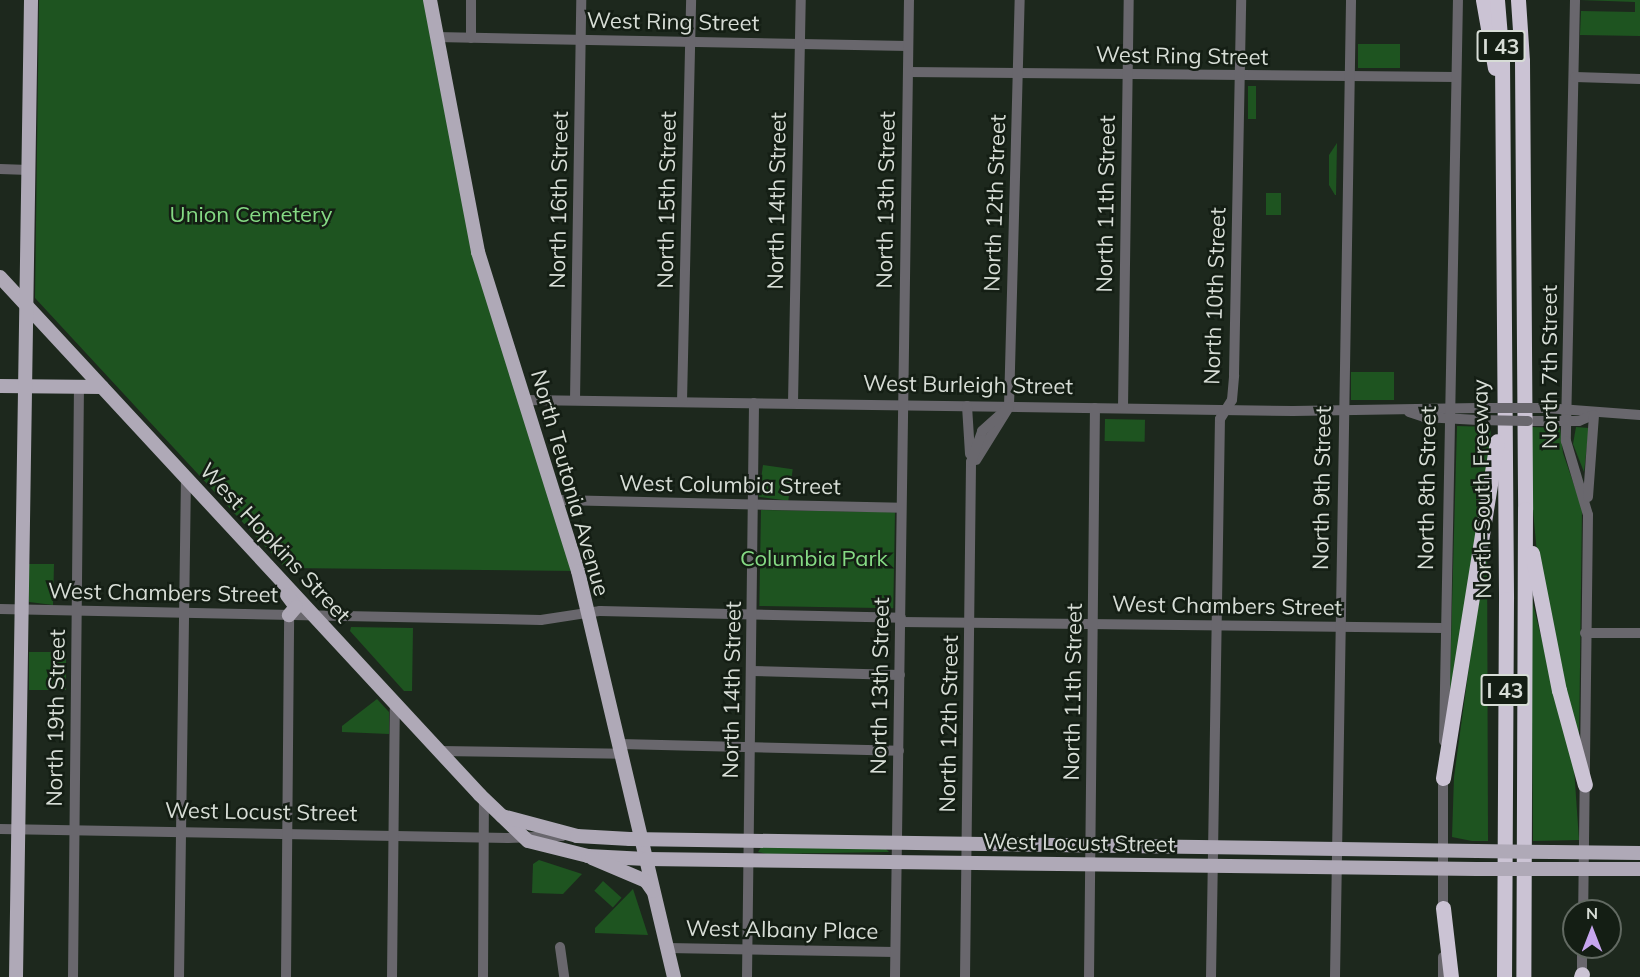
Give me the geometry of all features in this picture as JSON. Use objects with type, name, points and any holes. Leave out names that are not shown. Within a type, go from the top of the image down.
[{"type":"highway","points":[[1483,0],[1501,92]]},
{"type":"highway","name":"North-South Freeway","points":[[1497,0],[1501,92],[1504,402],[1504,977]]},
{"type":"highway","name":"North-South Freeway","points":[[1518,3],[1522,61],[1525,509],[1523,977]]},
{"type":"highway","points":[[1443,778],[1504,402]]},
{"type":"highway","points":[[1525,509],[1556,676],[1584,785]]},
{"type":"highway","points":[[1443,908],[1451,977]]},
{"type":"main road","points":[[16,977],[23,386],[31,0]]},
{"type":"main road","name":"North Teutonia Avenue","points":[[430,0],[478,252],[558,500],[621,749],[674,977]]},
{"type":"main road","name":"West Hopkins Street","points":[[0,277],[186,480],[316,615],[521,838]]},
{"type":"main road","points":[[0,386],[102,387]]},
{"type":"main road","points":[[283,582],[286,594],[296,607],[289,615]]},
{"type":"main road","points":[[502,816],[577,837]]},
{"type":"main road","name":"West Locust Street","points":[[577,837],[1640,853]]},
{"type":"main road","name":"West Locust Street","points":[[521,838],[588,856],[646,859],[1214,867],[1640,869]]},
{"type":"main road","points":[[588,856],[646,881],[653,891]]},
{"type":"street","points":[[471,0],[471,38]]},
{"type":"street","name":"North 16th Street","points":[[575,400],[581,0]]},
{"type":"street","name":"North 15th Street","points":[[682,402],[691,0]]},
{"type":"street","name":"North 14th Street","points":[[793,403],[801,0]]},
{"type":"street","name":"North 13th Street","points":[[895,977],[909,0]]},
{"type":"street","name":"North 12th Street","points":[[965,977],[971,467],[1009,407],[1020,0]]},
{"type":"street","name":"North 11th Street","points":[[1123,408],[1130,0]]},
{"type":"street","name":"North 10th Street","points":[[1215,846],[1220,419],[1232,400],[1234,375],[1241,0]]},
{"type":"street","name":"North 9th Street","points":[[1335,977],[1351,0]]},
{"type":"street","name":"North 8th Street","points":[[1443,977],[1444,628],[1458,0]]},
{"type":"street","name":"North 7th Street","points":[[1575,0],[1566,421],[1567,450],[1587,503],[1583,899]]},
{"type":"street","name":"West Ring Street","points":[[436,37],[908,46]]},
{"type":"street","name":"West Ring Street","points":[[908,72],[1456,77]]},
{"type":"street","points":[[1575,77],[1640,79]]},
{"type":"street","points":[[0,169],[29,170]]},
{"type":"street","name":"North 19th Street","points":[[73,977],[79,387]]},
{"type":"street","name":"West Burleigh Street","points":[[526,400],[1448,413],[1478,408],[1567,408],[1594,415],[1640,416]]},
{"type":"street","name":"North 14th Street","points":[[747,977],[754,403]]},
{"type":"street","points":[[967,406],[971,467]]},
{"type":"street","name":"North 11th Street","points":[[1089,977],[1095,624],[1095,408]]},
{"type":"street","name":"West Burleigh Street","points":[[1448,413],[1479,420],[1545,421],[1566,421],[1594,415]]},
{"type":"street","points":[[1587,503],[1594,415]]},
{"type":"street","points":[[179,977],[186,480]]},
{"type":"street","name":"West Columbia Street","points":[[558,500],[902,508]]},
{"type":"street","name":"West Chambers Street","points":[[0,609],[541,620],[586,612],[752,615],[970,624],[1444,628]]},
{"type":"street","points":[[286,977],[289,615]]},
{"type":"street","points":[[1585,633],[1640,633]]},
{"type":"street","points":[[751,671],[900,675]]},
{"type":"street","points":[[392,977],[395,702]]},
{"type":"street","points":[[440,751],[751,747],[898,751]]},
{"type":"street","points":[[483,977],[484,800]]},
{"type":"street","name":"West Locust Street","points":[[0,829],[485,838],[577,837]]},
{"type":"street","points":[[1211,977],[1215,846]]},
{"type":"street","points":[[560,947],[564,977]]},
{"type":"street","name":"West Albany Place","points":[[668,948],[895,952]]},
{"type":"street","points":[[1582,959],[1582,976]]},
{"type":"green space","name":"Union Cemetery","points":[[39,0],[430,0],[468,205],[578,571],[285,568],[35,298]]},
{"type":"green space","points":[[1580,0],[1640,0],[1640,36],[1580,35],[1581,11],[1635,12],[1635,2]]},
{"type":"green space","points":[[1358,44],[1400,44],[1400,68],[1358,68]]},
{"type":"green space","points":[[1248,86],[1256,86],[1256,119],[1248,119]]},
{"type":"green space","points":[[1337,143],[1335,195],[1329,185],[1329,155]]},
{"type":"green space","points":[[1266,193],[1281,193],[1281,215],[1266,215]]},
{"type":"green space","points":[[1351,372],[1394,372],[1394,400],[1351,400]]},
{"type":"green space","points":[[1105,419],[1145,420],[1145,442],[1105,441]]},
{"type":"green space","points":[[1457,426],[1491,427],[1488,471],[1449,715]]},
{"type":"green space","points":[[1532,427],[1560,428],[1563,453],[1582,508],[1579,744],[1539,575],[1532,500]]},
{"type":"green space","points":[[1576,427],[1589,428],[1584,472],[1573,444]]},
{"type":"green space","points":[[763,465],[793,469],[788,501],[759,497]]},
{"type":"green space","name":"Columbia Park","points":[[761,510],[895,512],[893,608],[759,606]]},
{"type":"green space","points":[[1487,535],[1488,841],[1472,841],[1452,837],[1454,777]]},
{"type":"green space","points":[[27,564],[54,564],[53,605],[29,602]]},
{"type":"green space","points":[[1531,596],[1574,768],[1579,840],[1533,841]]},
{"type":"green space","points":[[351,627],[413,628],[412,691],[404,691],[350,631]]},
{"type":"green space","points":[[29,652],[66,652],[66,690],[29,690]]},
{"type":"green space","points":[[377,699],[389,712],[389,734],[342,732],[342,726]]},
{"type":"green space","points":[[762,846],[885,848],[889,852],[767,854],[758,852]]},
{"type":"green space","points":[[539,860],[582,874],[563,894],[532,893],[533,864]]},
{"type":"green space","points":[[603,881],[622,898],[613,907],[594,891]]},
{"type":"green space","points":[[633,889],[648,935],[595,933],[595,928]]}]
